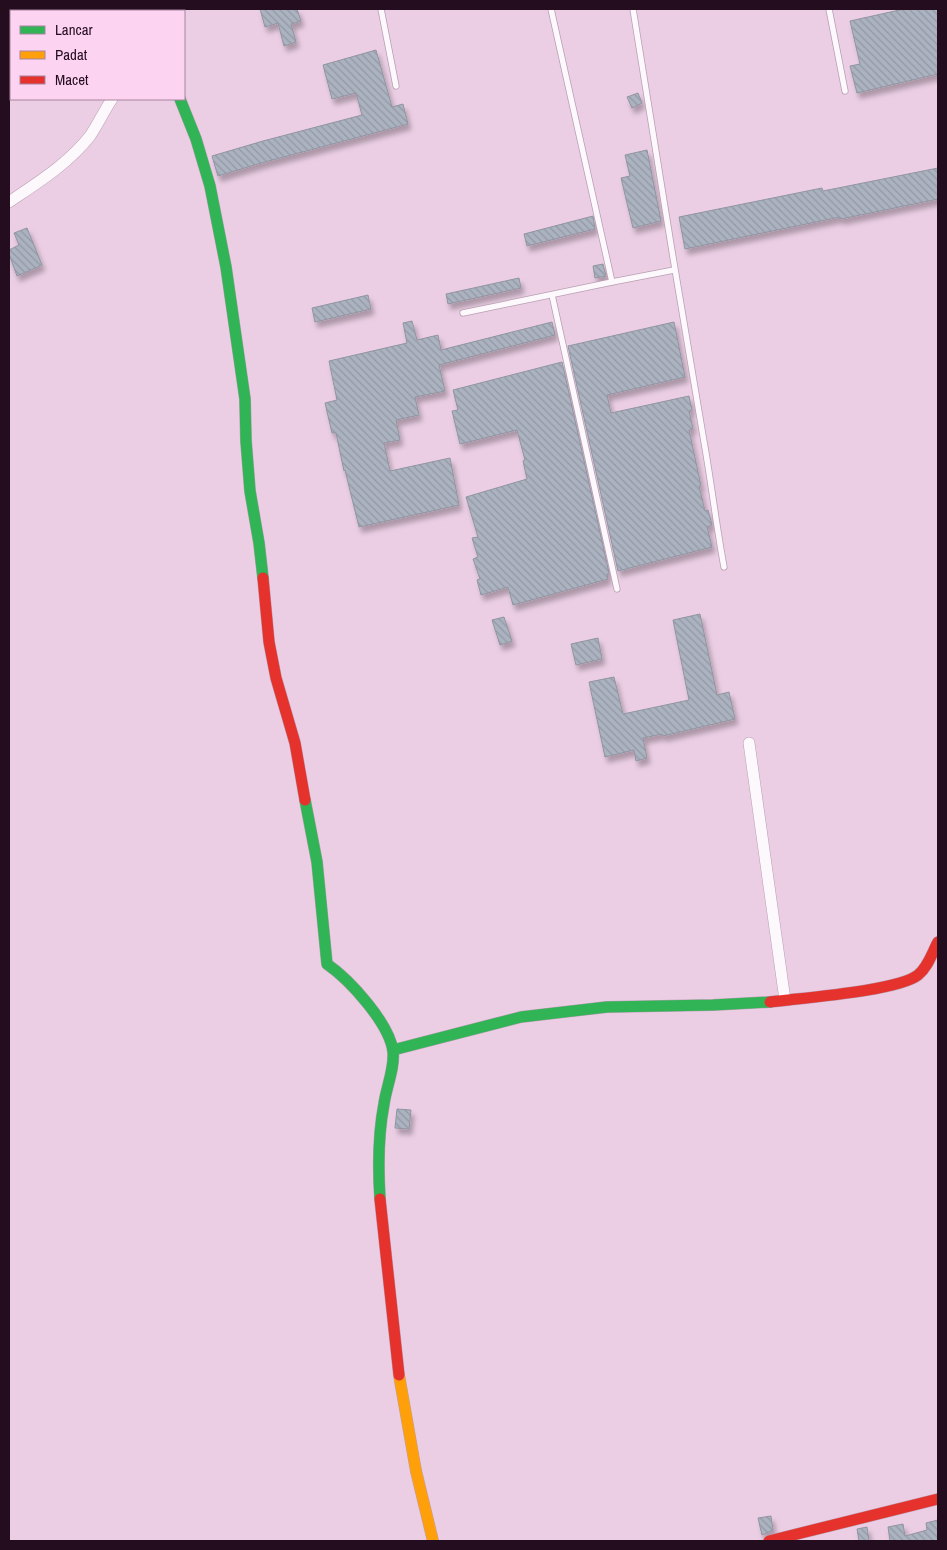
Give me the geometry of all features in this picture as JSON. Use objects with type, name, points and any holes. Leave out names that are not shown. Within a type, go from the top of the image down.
[{"type":"street","points":[[9,202],[51,174],[77,150],[96,126],[111,100]]},
{"type":"street","points":[[180,100],[196,139],[210,186],[226,268],[246,398],[246,441],[250,492],[260,550],[269,642],[276,678],[295,743],[317,862],[327,964],[337,969],[352,985],[382,1026],[393,1050],[379,1140],[379,1172],[391,1310],[408,1434],[433,1541]]},
{"type":"street","points":[[749,743],[785,1000]]},
{"type":"street","points":[[393,1050],[521,1017],[607,1007],[713,1005],[785,1000],[859,991],[909,981],[924,970],[938,942]]},
{"type":"street","points":[[769,1541],[938,1499]]},
{"type":"lane","points":[[381,9],[396,86]]},
{"type":"lane","points":[[551,9],[612,282]]},
{"type":"lane","points":[[633,9],[674,270],[724,567]]},
{"type":"lane","points":[[829,9],[845,91]]},
{"type":"lane","points":[[463,313],[674,270]]},
{"type":"lane","points":[[552,295],[617,589]]},
{"type":"building","points":[[260,9],[297,9],[301,21],[291,24],[296,42],[284,46],[278,23],[265,27]]},
{"type":"building","points":[[904,9],[938,9],[938,74],[857,93],[850,66],[860,64],[850,21]]},
{"type":"building","points":[[376,50],[392,107],[403,104],[408,124],[218,176],[212,156],[362,115],[356,93],[332,99],[323,65]]},
{"type":"building","points":[[638,93],[642,103],[632,108],[627,97]]},
{"type":"building","points":[[647,150],[661,221],[633,228],[621,178],[630,176],[625,155]]},
{"type":"building","points":[[938,168],[938,199],[685,249],[679,217],[822,188],[823,191]]},
{"type":"building","points":[[593,216],[595,229],[527,246],[524,234]]},
{"type":"building","points":[[27,228],[42,265],[17,276],[9,250],[19,245],[14,233]]},
{"type":"building","points":[[603,264],[606,276],[595,278],[593,266]]},
{"type":"building","points":[[519,278],[521,288],[448,304],[446,294]]},
{"type":"building","points":[[368,295],[371,309],[315,322],[312,308]]},
{"type":"building","points":[[412,321],[417,340],[438,335],[441,350],[552,322],[555,335],[439,365],[445,391],[415,397],[419,415],[396,420],[400,440],[384,443],[390,471],[450,458],[459,505],[359,527],[336,433],[332,433],[325,403],[337,400],[329,361],[407,343],[403,323]]},
{"type":"building","points":[[674,322],[685,377],[607,395],[611,413],[689,396],[692,410],[689,411],[693,429],[689,430],[705,511],[708,510],[712,525],[707,527],[712,547],[618,571],[568,346]]},
{"type":"building","points":[[562,362],[609,573],[607,574],[608,579],[513,605],[508,587],[481,595],[477,580],[480,579],[473,559],[478,557],[472,538],[478,537],[466,497],[527,479],[523,461],[525,460],[517,430],[460,444],[452,411],[458,410],[453,390]]},
{"type":"building","points":[[700,614],[717,695],[729,692],[735,719],[663,736],[662,734],[643,738],[647,758],[636,761],[634,750],[605,757],[589,682],[614,677],[623,714],[689,700],[673,620]]},
{"type":"building","points":[[504,617],[512,641],[500,645],[492,620]]},
{"type":"building","points":[[598,638],[602,659],[576,665],[571,644]]},
{"type":"building","points":[[397,1109],[411,1110],[409,1129],[395,1128]]},
{"type":"building","points":[[771,1516],[773,1530],[762,1535],[758,1518]]},
{"type":"building","points":[[938,1520],[938,1541],[890,1541],[888,1527],[903,1524],[905,1536],[927,1530],[926,1523]]},
{"type":"building","points":[[867,1527],[869,1541],[859,1541],[857,1529]]},
{"type":"traffic: fast","points":[[180,100],[196,139],[210,186],[226,267],[245,399],[250,491],[263,578]]},
{"type":"traffic: fast","points":[[305,800],[317,862],[327,964],[346,980],[367,1003],[384,1028],[393,1051],[393,1064],[385,1098],[381,1128],[379,1163],[380,1199]]},
{"type":"traffic: fast","points":[[393,1050],[521,1017],[607,1007],[770,1002]]},
{"type":"traffic: slow","points":[[399,1375],[416,1471],[433,1541]]},
{"type":"traffic: jam","points":[[263,578],[269,642],[276,678],[295,743],[305,800]]},
{"type":"traffic: jam","points":[[770,1002],[870,990],[907,981],[918,975],[924,968],[938,942]]},
{"type":"traffic: jam","points":[[380,1199],[399,1375]]},
{"type":"traffic: jam","points":[[769,1541],[938,1499]]}]
